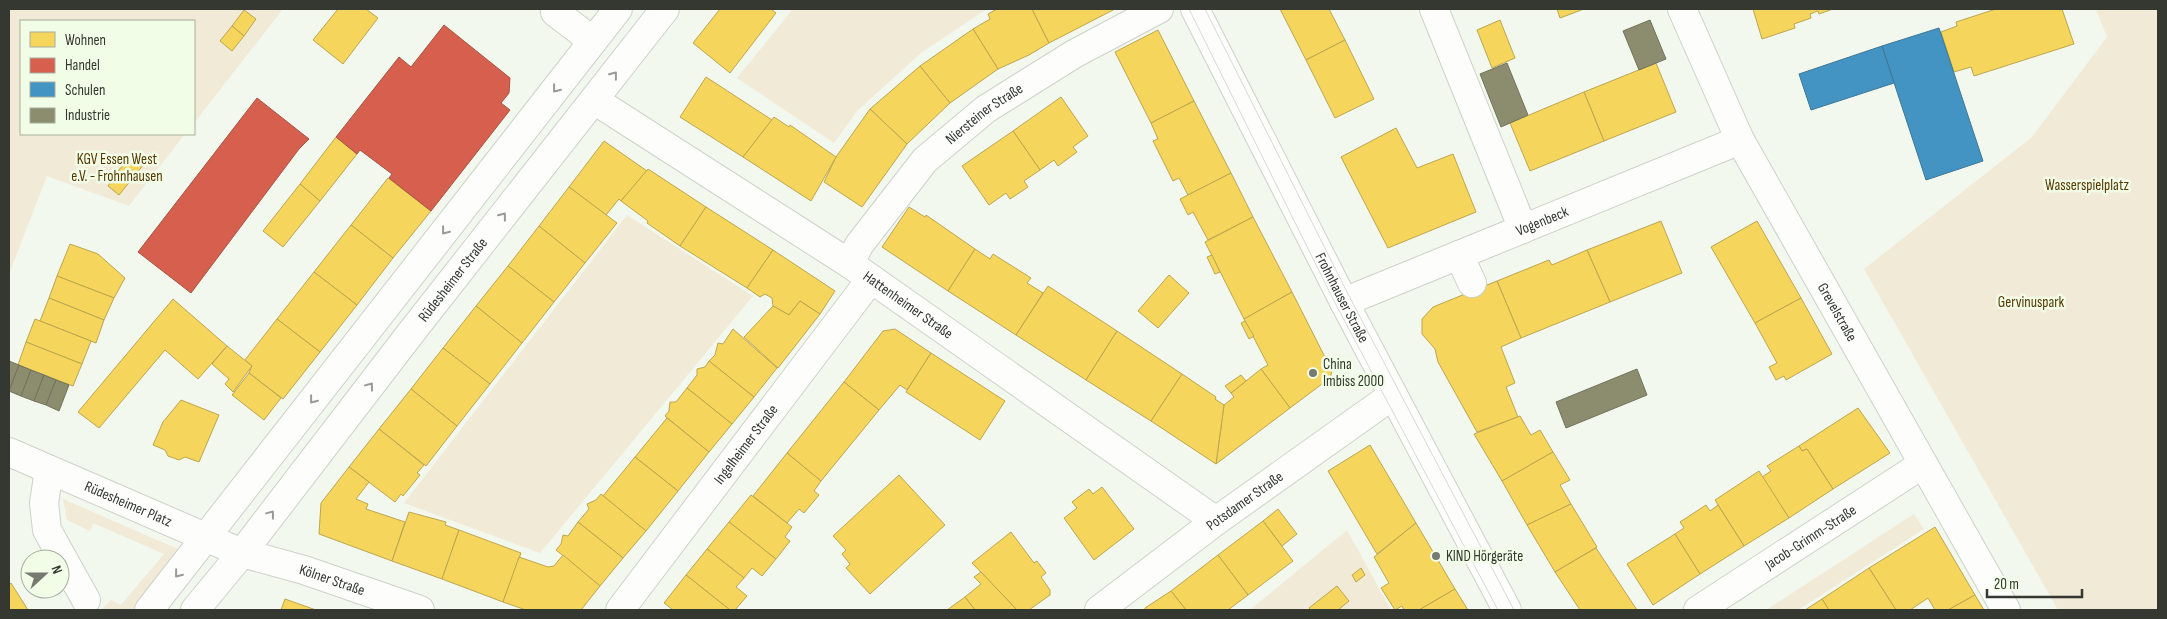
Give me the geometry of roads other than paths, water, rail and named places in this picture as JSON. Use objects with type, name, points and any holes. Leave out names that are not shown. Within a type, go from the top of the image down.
[{"type":"street","points":[[149,610],[618,9]]},
{"type":"street","name":"Rüdesheimer Straße","points":[[194,610],[242,553],[665,9]]},
{"type":"street","name":"Niersteiner Straße","points":[[861,272],[859,244],[925,160],[986,109],[1074,54],[1159,9]]},
{"type":"street","name":"Frohnhauser Straße","points":[[1195,9],[1344,302],[1507,610]]},
{"type":"street","points":[[1434,9],[1523,229]]},
{"type":"street","name":"Grevelstraße","points":[[1682,9],[1740,140],[2006,610]]},
{"type":"street","points":[[556,12],[593,41]]},
{"type":"street","name":"Hattenheimer Straße","points":[[594,100],[861,272],[1216,521]]},
{"type":"street","name":"Vogenbeck","points":[[1344,302],[1740,140]]},
{"type":"street","points":[[1459,255],[1472,283]]},
{"type":"street","name":"Ingelheimer Straße","points":[[620,610],[861,272]]},
{"type":"street","name":"Potsdamer Straße","points":[[1099,610],[1216,521],[1393,395]]},
{"type":"street","name":"Rüdesheimer Platz","points":[[9,452],[242,553]]},
{"type":"street","name":"Jacob-Grimm-Straße","points":[[1698,610],[1923,464]]},
{"type":"street","points":[[49,470],[44,503],[47,530],[86,600]]},
{"type":"street","name":"Kölner Straße","points":[[242,553],[304,570],[420,610]]},
{"type":"tram line","points":[[1189,9],[1334,301],[1498,610]]},
{"type":"tram line","points":[[1205,9],[1348,294],[1514,610]]},
{"type":"place","name":"China Imbiss 2000","points":[[1313,373]]},
{"type":"place","name":"KIND Hörgeräte","points":[[1436,556]]},
{"type":"park label","name":"KGV Essen West e.V. - Frohnhausen","points":[[117,168]]},
{"type":"park label","name":"Wasserspielplatz","points":[[2087,185]]},
{"type":"park label","name":"Gervinuspark","points":[[2031,302]]}]
